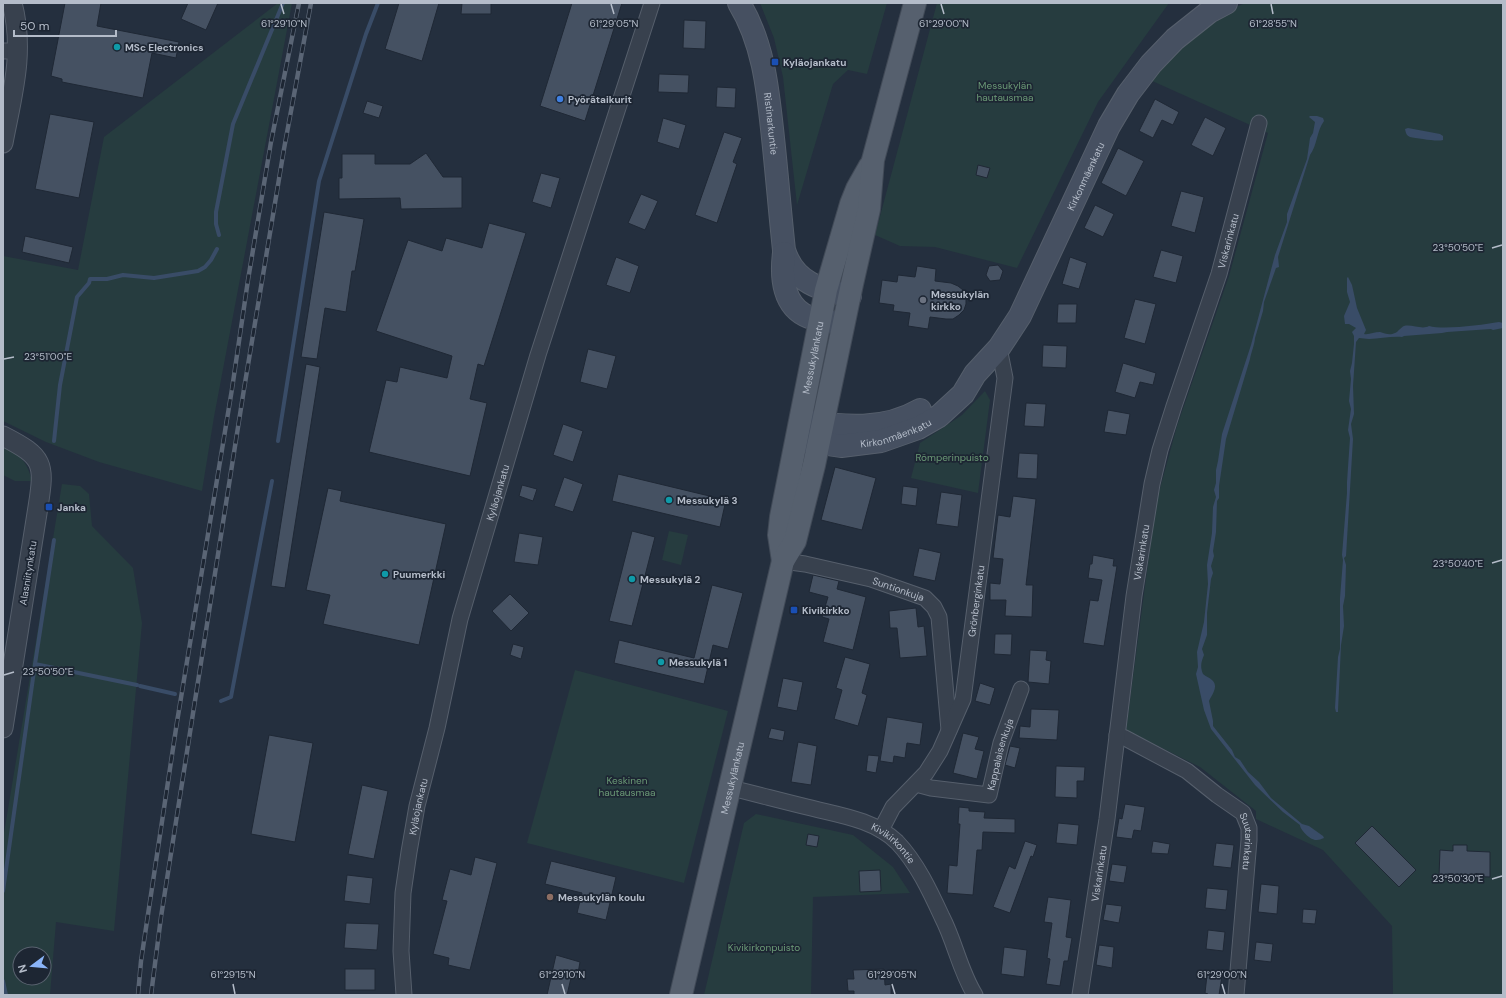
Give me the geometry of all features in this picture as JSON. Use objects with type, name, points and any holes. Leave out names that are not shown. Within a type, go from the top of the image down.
[{"type":"main road","name":"Ristinarkuntie","points":[[739,3],[755,36],[764,65],[784,250],[787,260],[795,272],[805,280],[826,290],[850,296]]},
{"type":"main road","name":"Messukylänkatu","points":[[681,995],[784,561],[795,541],[821,434],[869,209],[873,160],[914,3]]},
{"type":"main road","name":"Kirkonmäenkatu","points":[[798,430],[821,434],[841,446],[881,441],[918,428],[939,416],[963,394],[975,374],[999,348],[1020,316],[1109,126],[1128,94],[1151,64],[1175,39],[1209,12],[1226,3]]},
{"type":"main road","name":"Messukylänkatu","points":[[784,561],[780,535],[781,517],[826,290],[851,204],[857,189],[873,160]]},
{"type":"main road","name":"Ristinarkuntie","points":[[784,250],[782,268],[786,294],[798,310],[810,317],[844,324]]},
{"type":"street","points":[[3,143],[16,78],[11,51],[16,22],[12,3]]},
{"type":"street","name":"Kyläojankatu","points":[[404,995],[401,951],[403,893],[409,852],[416,811],[437,728],[460,619],[538,355],[652,3]]},
{"type":"street","name":"Viskarinkatu","points":[[1080,995],[1106,826],[1134,596],[1152,484],[1160,450],[1174,406],[1219,274],[1259,123]]},
{"type":"street","name":"Grönberginkatu","points":[[881,830],[893,808],[926,773],[940,752],[962,699],[1005,378],[999,348]]},
{"type":"street","name":"Alasniitynkatu","points":[[3,436],[23,446],[33,454],[38,461],[42,475],[3,728]]},
{"type":"street","name":"Suntionkuja","points":[[784,561],[805,564],[871,579],[925,598],[934,607],[939,617],[949,731]]},
{"type":"street","name":"Kappalaisenkuja","points":[[916,784],[931,788],[989,795],[1001,743],[1021,689]]},
{"type":"street","name":"Suutarinkatu","points":[[1117,735],[1187,771],[1243,813],[1247,820],[1249,840],[1236,995]]},
{"type":"street","name":"Kivikirkontie","points":[[731,788],[858,819],[881,830],[895,841],[908,855],[924,880],[944,919],[968,983],[975,995]]},
{"type":"green space","points":[[278,3],[292,3],[214,417],[202,491],[99,462],[46,442],[3,421],[3,256],[78,270],[104,137]]},
{"type":"green space","points":[[760,3],[887,3],[867,74],[848,70],[833,84],[797,205],[783,77],[774,38]]},
{"type":"green space","name":"Messukylän hautausmaa","points":[[937,3],[1169,3],[1098,102],[1017,268],[935,247],[900,246],[875,235]]},
{"type":"green space","points":[[1245,3],[1503,3],[1503,995],[1393,995],[1392,926],[1323,850],[1256,819],[1256,811],[1200,767],[1126,730],[1156,503],[1177,426],[1229,276],[1268,133],[1150,80],[1167,58],[1227,11]]},
{"type":"green space","name":"Römperinpuisto","points":[[985,391],[990,400],[978,493],[911,478],[920,443],[962,415]]},
{"type":"green space","points":[[3,447],[19,456],[28,469],[32,481],[15,481],[3,475]]},
{"type":"green space","points":[[62,484],[80,486],[89,494],[92,526],[133,568],[142,623],[114,931],[56,922],[52,971],[52,946],[12,946],[12,986],[51,986],[50,995],[3,995],[3,839]]},
{"type":"green space","points":[[669,531],[688,535],[681,565],[662,560]]},
{"type":"green space","name":"Keskinen hautausmaa","points":[[575,670],[728,711],[684,883],[527,843]]},
{"type":"green space","name":"Kivikirkonpuisto","points":[[756,814],[853,835],[893,867],[910,893],[813,897],[811,995],[704,995],[744,823]]},
{"type":"water","points":[[1309,117],[1323,118],[1324,121],[1310,155],[1278,257],[1279,267],[1276,268],[1264,302],[1250,359],[1226,439],[1219,486],[1219,498],[1217,501],[1216,532],[1213,551],[1214,556],[1211,566],[1213,573],[1207,613],[1207,635],[1202,649],[1204,655],[1201,667],[1203,674],[1212,680],[1215,685],[1209,701],[1213,726],[1232,750],[1235,757],[1240,760],[1248,772],[1259,782],[1271,798],[1302,824],[1309,826],[1324,838],[1317,840],[1306,835],[1300,825],[1283,812],[1255,785],[1211,729],[1204,710],[1196,674],[1198,667],[1197,652],[1204,622],[1208,584],[1207,565],[1212,533],[1213,507],[1216,497],[1214,490],[1222,434],[1251,345],[1275,255],[1287,222],[1287,214],[1307,159],[1310,138],[1313,133],[1315,122]]},
{"type":"water","points":[[1408,128],[1440,134],[1443,136],[1443,140],[1410,137],[1407,135],[1405,129]]},
{"type":"water","points":[[1348,277],[1352,285],[1357,308],[1366,330],[1364,334],[1380,332],[1393,334],[1407,326],[1453,327],[1499,322],[1503,323],[1503,328],[1402,337],[1369,339],[1359,338],[1356,342],[1353,386],[1354,414],[1351,424],[1353,439],[1346,556],[1344,558],[1346,565],[1345,596],[1343,606],[1344,626],[1341,645],[1338,712],[1336,712],[1338,657],[1340,649],[1342,555],[1350,438],[1348,430],[1351,409],[1349,401],[1351,379],[1350,371],[1354,344],[1354,336],[1352,332],[1356,328],[1349,324],[1345,324],[1344,316],[1350,302],[1347,292]]},
{"type":"building","name":"MSc Electronics","points":[[65,3],[101,3],[97,26],[179,42],[176,58],[152,53],[143,98],[62,82],[62,79],[51,76]]},
{"type":"building","points":[[188,3],[218,3],[206,30],[181,19]]},
{"type":"building","points":[[399,3],[439,3],[422,61],[385,49]]},
{"type":"building","points":[[462,3],[491,3],[491,14],[461,14]]},
{"type":"building","points":[[572,3],[622,3],[585,121],[540,106]]},
{"type":"building","points":[[684,20],[706,21],[705,49],[683,48]]},
{"type":"building","points":[[659,74],[689,75],[688,93],[658,92]]},
{"type":"building","points":[[717,87],[736,88],[735,108],[716,107]]},
{"type":"building","points":[[1155,99],[1179,112],[1173,125],[1162,120],[1153,138],[1139,131]]},
{"type":"building","points":[[367,101],[383,106],[379,118],[363,113]]},
{"type":"building","points":[[50,114],[94,122],[79,198],[35,189]]},
{"type":"building","points":[[1205,117],[1226,128],[1213,156],[1191,145]]},
{"type":"building","points":[[663,118],[686,125],[679,149],[657,142]]},
{"type":"building","points":[[724,132],[742,138],[733,162],[737,164],[717,223],[695,215]]},
{"type":"building","points":[[1118,148],[1144,161],[1126,196],[1101,183]]},
{"type":"building","points":[[426,153],[443,177],[462,177],[462,208],[401,209],[400,198],[339,199],[339,178],[342,178],[342,154],[375,154],[375,164],[410,164]]},
{"type":"building","points":[[978,165],[990,168],[987,178],[976,175]]},
{"type":"building","points":[[541,173],[560,178],[551,208],[532,202]]},
{"type":"building","points":[[1181,191],[1204,197],[1195,233],[1171,226]]},
{"type":"building","points":[[641,194],[658,201],[645,230],[628,223]]},
{"type":"building","points":[[1095,205],[1114,214],[1103,237],[1084,228]]},
{"type":"building","points":[[324,212],[364,219],[355,271],[352,271],[346,312],[325,308],[317,359],[301,357]]},
{"type":"building","points":[[489,223],[526,233],[484,366],[478,364],[470,399],[487,403],[470,476],[369,452],[386,380],[397,382],[400,367],[447,378],[452,356],[376,331],[408,240],[442,251],[446,238],[482,248]]},
{"type":"building","points":[[25,236],[73,247],[69,263],[22,252]]},
{"type":"building","points":[[1161,250],[1183,256],[1176,283],[1153,277]]},
{"type":"building","points":[[616,257],[639,266],[630,293],[606,285]]},
{"type":"building","points":[[1070,257],[1087,263],[1079,289],[1062,284]]},
{"type":"building","points":[[998,265],[1003,271],[1000,280],[990,281],[986,275],[989,266]]},
{"type":"building","name":"Messukylän kirkko","points":[[917,266],[936,269],[935,281],[951,283],[963,290],[966,297],[966,304],[964,310],[959,315],[953,319],[930,317],[928,329],[908,326],[910,313],[893,311],[894,305],[879,303],[882,280],[897,282],[898,275],[915,277]]},
{"type":"building","points":[[1135,299],[1156,304],[1145,344],[1124,338]]},
{"type":"building","points":[[1058,304],[1077,304],[1076,323],[1057,323]]},
{"type":"building","points":[[1043,345],[1067,346],[1066,368],[1042,367]]},
{"type":"building","points":[[588,349],[616,356],[607,389],[580,382]]},
{"type":"building","points":[[1123,363],[1156,373],[1153,385],[1140,382],[1135,398],[1115,392]]},
{"type":"building","points":[[306,364],[320,367],[285,588],[271,586]]},
{"type":"building","points":[[1026,403],[1046,404],[1044,427],[1024,426]]},
{"type":"building","points":[[1108,410],[1130,414],[1126,435],[1104,432]]},
{"type":"building","points":[[563,424],[583,431],[573,462],[553,455]]},
{"type":"building","points":[[1019,453],[1038,454],[1037,479],[1017,478]]},
{"type":"building","points":[[835,467],[876,478],[862,530],[821,520]]},
{"type":"building","name":"Messukylä 3","points":[[618,474],[726,500],[720,527],[612,501]]},
{"type":"building","points":[[564,477],[583,484],[573,512],[554,506]]},
{"type":"building","points":[[522,485],[537,489],[533,501],[519,496]]},
{"type":"building","points":[[903,486],[918,488],[916,506],[901,504]]},
{"type":"building","name":"Puumerkki","points":[[328,488],[342,491],[340,501],[446,524],[419,645],[323,624],[330,595],[306,590]]},
{"type":"building","points":[[941,492],[962,495],[958,527],[936,524]]},
{"type":"building","points":[[1013,496],[1036,499],[1026,585],[1033,585],[1032,617],[1005,616],[1006,600],[990,600],[990,583],[1000,584],[1003,559],[993,558],[998,515],[1010,517]]},
{"type":"building","name":"Messukylä 2","points":[[632,531],[655,537],[632,626],[609,621]]},
{"type":"building","points":[[519,533],[543,537],[538,565],[514,562]]},
{"type":"building","points":[[919,548],[941,553],[935,581],[913,576]]},
{"type":"building","points":[[1093,555],[1114,559],[1113,566],[1117,566],[1104,646],[1083,643],[1090,600],[1098,601],[1102,580],[1088,578]]},
{"type":"building","points":[[813,575],[839,581],[837,589],[866,597],[853,650],[823,642],[829,619],[822,617],[828,597],[809,592]]},
{"type":"building","points":[[712,585],[743,593],[728,649],[713,645],[704,684],[614,663],[619,640],[694,658]]},
{"type":"building","points":[[510,594],[529,613],[511,631],[492,611]]},
{"type":"building","points":[[916,608],[918,627],[924,626],[927,656],[900,658],[897,628],[890,628],[889,611]]},
{"type":"building","points":[[995,634],[1012,634],[1011,655],[994,654]]},
{"type":"building","points":[[513,644],[524,647],[521,659],[510,655]]},
{"type":"building","points":[[1030,650],[1047,651],[1046,660],[1051,661],[1049,684],[1028,682]]},
{"type":"building","points":[[845,657],[870,664],[862,693],[867,695],[858,726],[834,719],[842,690],[836,688]]},
{"type":"building","points":[[783,678],[803,682],[797,711],[777,707]]},
{"type":"building","points":[[980,683],[995,688],[990,705],[975,701]]},
{"type":"building","points":[[1031,709],[1059,710],[1057,740],[1019,738],[1020,726],[1030,727]]},
{"type":"building","points":[[887,717],[923,723],[920,745],[907,743],[905,758],[894,756],[893,763],[880,761]]},
{"type":"building","points":[[771,728],[785,731],[783,741],[768,738]]},
{"type":"building","points":[[963,733],[979,737],[975,749],[984,751],[977,779],[953,773]]},
{"type":"building","points":[[269,735],[313,743],[295,842],[251,834]]},
{"type":"building","points":[[798,742],[817,746],[811,785],[791,782]]},
{"type":"building","points":[[1010,746],[1020,748],[1015,768],[1005,765]]},
{"type":"building","points":[[868,755],[879,756],[876,773],[866,771]]},
{"type":"building","points":[[1056,766],[1085,767],[1084,781],[1077,781],[1077,798],[1055,797]]},
{"type":"building","points":[[362,785],[388,791],[374,859],[348,854]]},
{"type":"building","points":[[1125,804],[1145,807],[1141,831],[1134,830],[1132,839],[1116,837],[1119,818],[1122,819]]},
{"type":"building","points":[[959,807],[969,808],[969,811],[985,812],[984,818],[1015,819],[1015,833],[983,832],[982,850],[977,850],[973,895],[947,893],[949,865],[957,866],[960,824],[958,824]]},
{"type":"building","points":[[1058,823],[1079,825],[1077,845],[1056,843]]},
{"type":"building","points":[[1372,826],[1416,870],[1399,887],[1355,843]]},
{"type":"building","points":[[808,834],[819,836],[817,847],[806,845]]},
{"type":"building","points":[[1025,841],[1037,845],[1033,857],[1031,856],[1010,913],[993,907],[1009,866],[1015,869]]},
{"type":"building","points":[[1153,841],[1170,844],[1168,854],[1151,853]]},
{"type":"building","points":[[1216,843],[1234,845],[1231,868],[1213,866]]},
{"type":"building","points":[[1453,845],[1467,845],[1467,851],[1490,852],[1490,877],[1466,876],[1466,882],[1452,882],[1452,876],[1439,876],[1440,850],[1453,851]]},
{"type":"building","points":[[475,857],[497,863],[470,970],[448,965],[449,958],[433,954],[447,901],[442,900],[450,869],[471,875]]},
{"type":"building","points":[[551,861],[616,877],[606,920],[577,913],[582,893],[545,884]]},
{"type":"building","points":[[1112,864],[1127,866],[1124,883],[1109,881]]},
{"type":"building","points":[[880,870],[881,891],[860,892],[859,871]]},
{"type":"building","points":[[347,875],[373,878],[370,904],[344,901]]},
{"type":"building","points":[[1261,884],[1279,886],[1277,914],[1258,912]]},
{"type":"building","points":[[1207,888],[1228,890],[1226,910],[1205,908]]},
{"type":"building","points":[[1048,897],[1071,900],[1066,937],[1072,938],[1068,961],[1064,961],[1060,986],[1046,984],[1050,959],[1047,958],[1052,923],[1044,922]]},
{"type":"building","points":[[1106,904],[1122,906],[1119,923],[1103,920]]},
{"type":"building","points":[[1303,909],[1317,910],[1315,924],[1302,923]]},
{"type":"building","points":[[346,923],[379,924],[377,950],[344,948]]},
{"type":"building","points":[[1208,930],[1225,932],[1223,951],[1206,949]]},
{"type":"building","points":[[1256,942],[1273,944],[1271,962],[1254,960]]},
{"type":"building","points":[[1099,945],[1114,947],[1112,968],[1096,965]]},
{"type":"building","points":[[1004,947],[1027,950],[1024,977],[1001,974]]},
{"type":"building","points":[[556,955],[580,962],[577,979],[571,978],[567,995],[547,995]]},
{"type":"building","points":[[345,969],[375,969],[375,990],[345,990]]},
{"type":"building","points":[[884,969],[885,985],[891,984],[891,995],[854,995],[854,991],[848,991],[847,979],[854,979],[853,970]]},
{"type":"building","points":[[1207,975],[1222,976],[1219,995],[1208,995],[1205,993]]},
{"type":"waterway","points":[[219,235],[216,224],[216,212],[233,124],[283,3]]},
{"type":"waterway","points":[[278,441],[319,181],[366,34],[378,3]]},
{"type":"waterway","points":[[54,441],[60,385],[77,297],[89,283],[90,279],[107,279],[123,275],[154,278],[198,271],[205,267],[217,249]]},
{"type":"waterway","points":[[221,701],[231,697],[272,481]]},
{"type":"waterway","points":[[35,664],[54,540]]},
{"type":"waterway","points":[[3,891],[35,664],[137,685]]},
{"type":"waterway","points":[[140,686],[175,694]]},
{"type":"waterway","points":[[3,981],[6,995]]},
{"type":"railway","points":[[138,995],[141,961],[177,722],[232,389],[248,280],[271,142],[299,3]]},
{"type":"railway","points":[[151,995],[161,917],[244,389],[284,149],[311,3]]},
{"type":"place","name":"MSc Electronics","points":[[117,47]]},
{"type":"place","name":"Kyläojankatu","points":[[775,62]]},
{"type":"place","name":"Pyörätaikurit","points":[[560,99]]},
{"type":"place","name":"Messukylän kirkko","points":[[923,300]]},
{"type":"place","name":"Messukylä 3","points":[[669,500]]},
{"type":"place","name":"Janka","points":[[49,507]]},
{"type":"place","name":"Puumerkki","points":[[385,574]]},
{"type":"place","name":"Messukylä 2","points":[[632,579]]},
{"type":"place","name":"Kivikirkko","points":[[794,610]]},
{"type":"place","name":"Messukylä 1","points":[[661,662]]},
{"type":"place","name":"Messukylän koulu","points":[[550,897]]}]
